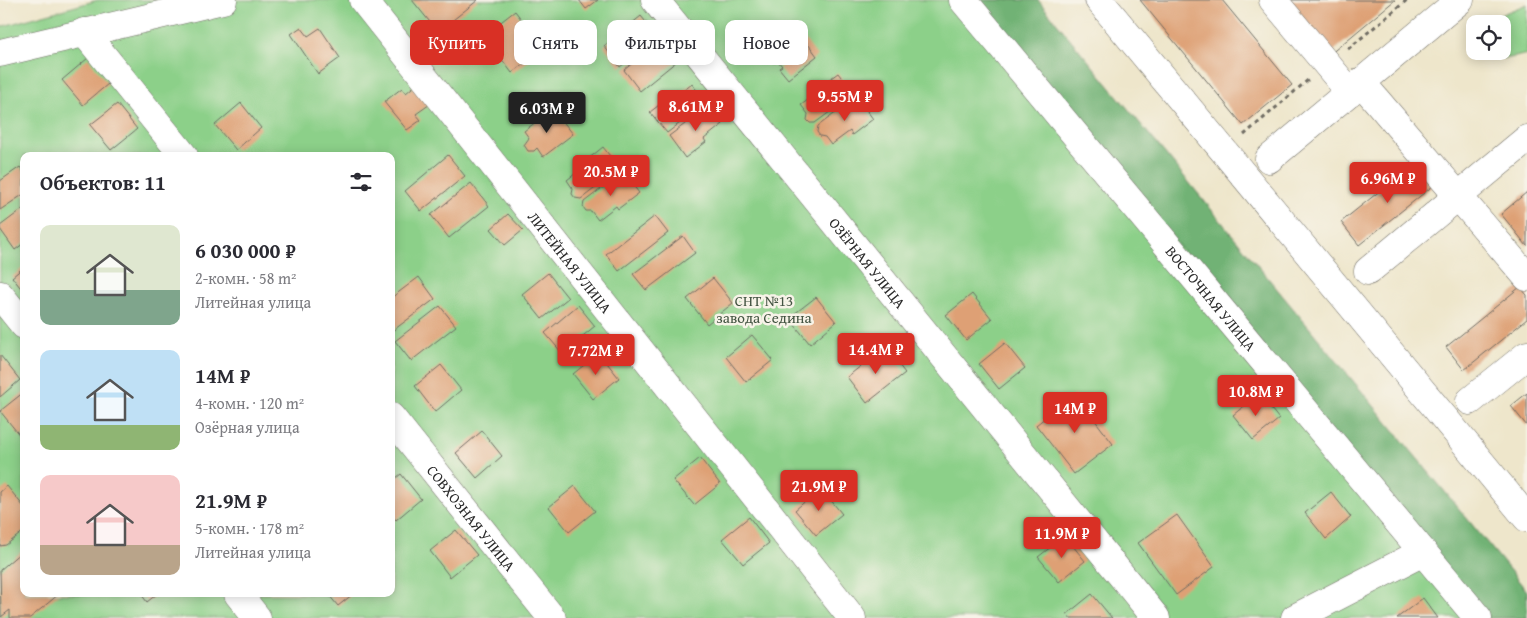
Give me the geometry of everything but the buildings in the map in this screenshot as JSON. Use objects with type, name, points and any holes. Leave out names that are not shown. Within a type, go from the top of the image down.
[{"type":"street","points":[[0,53],[223,0]]},
{"type":"street","name":"ЛИТЕЙНАЯ УЛИЦА","points":[[363,0],[852,618]]},
{"type":"street","name":"ОЗЁРНАЯ УЛИЦА","points":[[655,0],[1156,618]]},
{"type":"street","name":"ВОСТОЧНАЯ УЛИЦА","points":[[963,0],[1478,618]]},
{"type":"street","points":[[1099,0],[1527,518]]},
{"type":"street","points":[[1273,0],[1328,65],[1355,87],[1458,196],[1527,277]]},
{"type":"street","points":[[1269,159],[1460,0]]},
{"type":"street","points":[[84,32],[181,152]]},
{"type":"street","points":[[1368,270],[1527,139]]},
{"type":"street","points":[[0,295],[20,320]]},
{"type":"street","points":[[1470,401],[1527,355]]},
{"type":"street","name":"СОВХОЗНАЯ УЛИЦА","points":[[395,421],[552,618]]},
{"type":"street","points":[[1296,618],[1423,552]]},
{"type":"street","points":[[240,597],[257,618]]},
{"type":"path","points":[[1243,135],[1407,0]]},
{"type":"green space","name":"СНТ №13 завода Седина","points":[[98,0],[1020,0],[1527,618],[0,618],[0,27]]},
{"type":"green space","points":[[977,0],[1038,0],[1527,591],[1527,618],[1484,618]]},
{"type":"green space","points":[[1527,4],[1527,54],[1511,58],[1511,15],[1500,15]]}]
